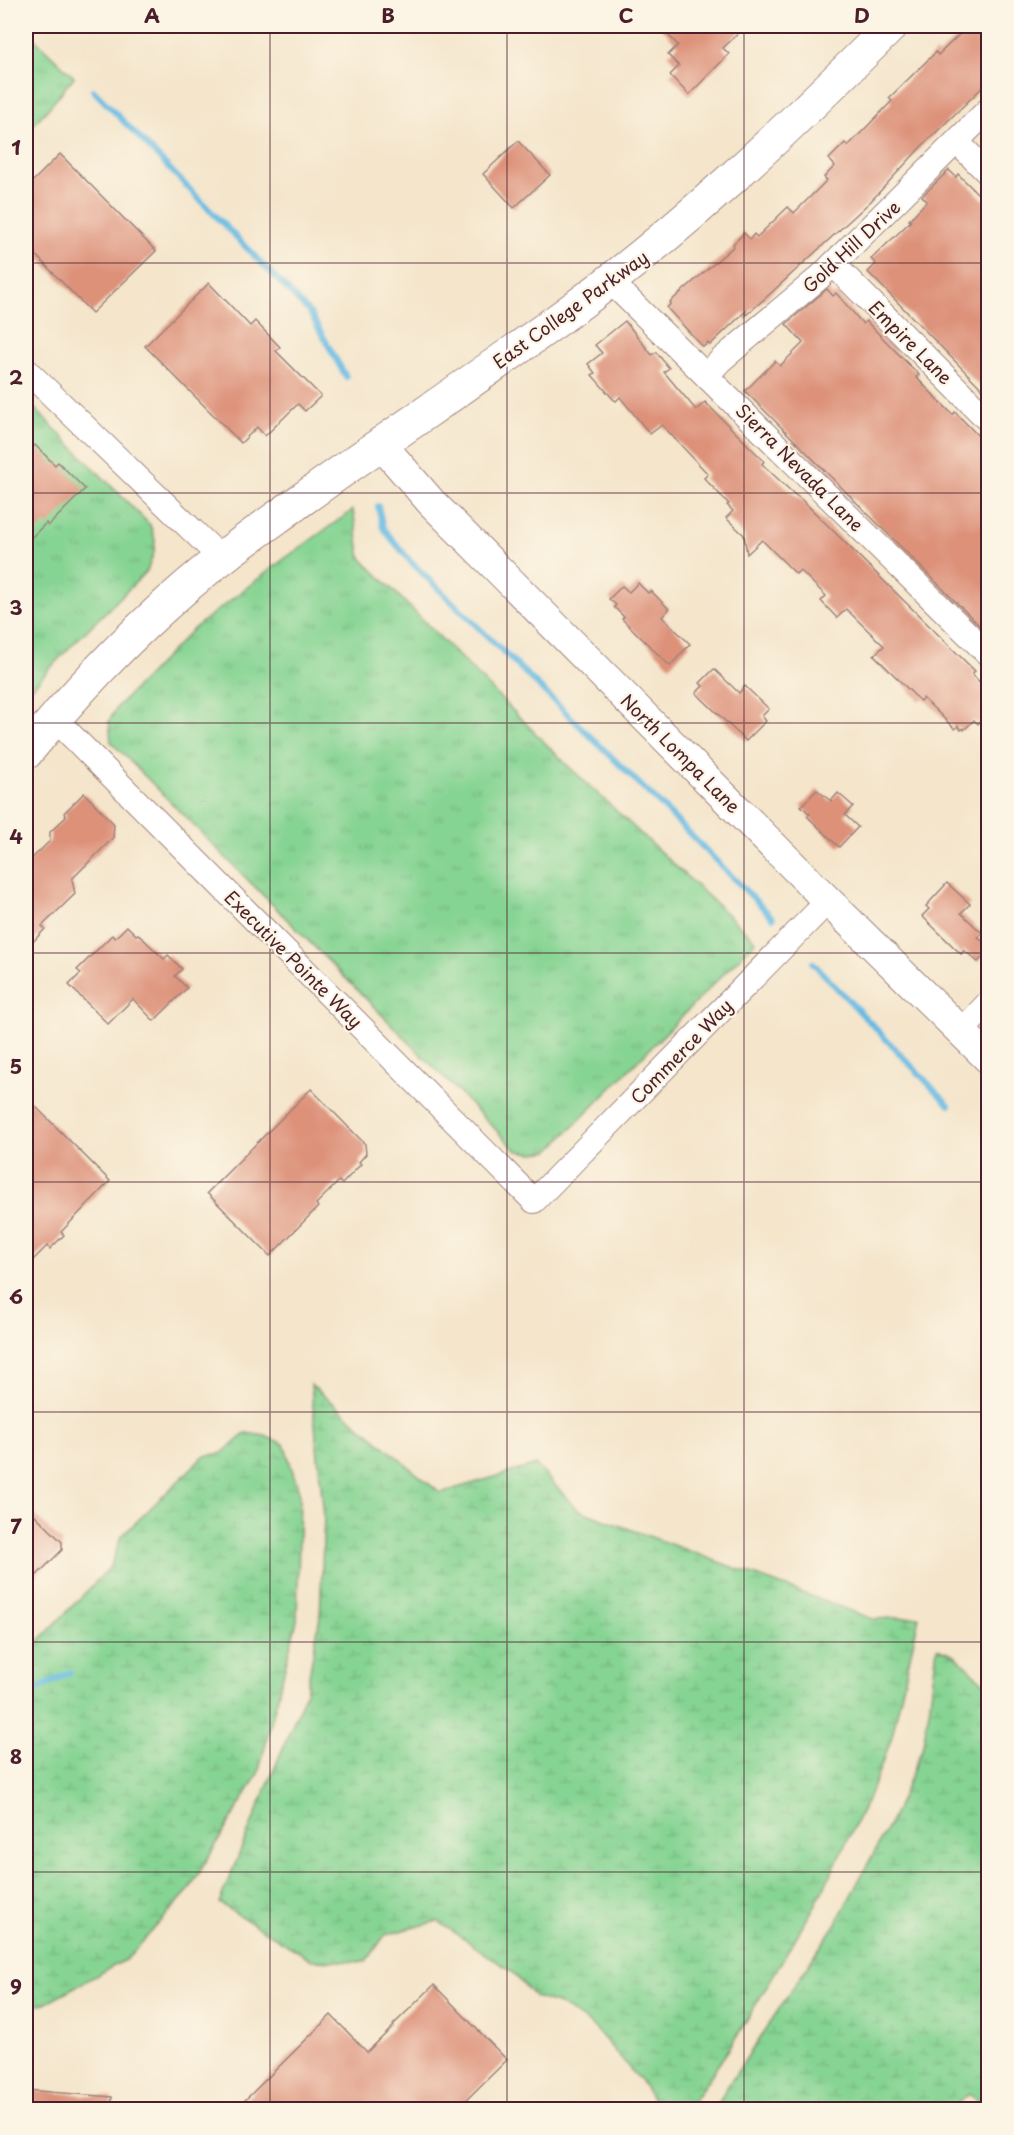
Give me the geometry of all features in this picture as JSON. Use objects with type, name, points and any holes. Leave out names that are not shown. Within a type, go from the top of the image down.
[{"type":"main road","name":"East College Parkway","points":[[26,753],[54,718],[108,659],[221,558],[380,443],[563,317],[653,249],[723,188],[813,104],[891,26]]},
{"type":"street","name":"Gold Hill Drive","points":[[707,375],[721,360],[833,264],[988,110]]},
{"type":"street","points":[[957,142],[988,173]]},
{"type":"street","name":"Empire Lane","points":[[833,264],[988,420]]},
{"type":"street","name":"Sierra Nevada Lane","points":[[610,281],[988,654]]},
{"type":"street","points":[[26,370],[221,558]]},
{"type":"street","name":"North Lompa Lane","points":[[380,443],[431,502],[828,901],[988,1058]]},
{"type":"street","name":"Executive Pointe Way","points":[[54,718],[534,1201]]},
{"type":"street","name":"Commerce Way","points":[[534,1201],[828,901]]},
{"type":"street","points":[[962,1031],[988,1003]]},
{"type":"green space","points":[[26,31],[74,77],[26,132]]},
{"type":"green space","points":[[26,403],[31,405],[150,525],[155,540],[154,552],[147,571],[26,694]]},
{"type":"green space","points":[[353,510],[361,558],[566,764],[756,941],[549,1151],[534,1153],[517,1151],[111,742],[109,721],[118,706],[193,629],[284,559]]},
{"type":"green space","points":[[311,1385],[440,1493],[536,1465],[578,1510],[873,1619],[919,1617],[891,1740],[870,1794],[816,1904],[731,2046],[688,2109],[659,2109],[642,2083],[594,2027],[563,2006],[535,1997],[512,1972],[438,1921],[385,1935],[366,1962],[312,1960],[219,1903],[306,1692],[320,1617],[324,1517]]},
{"type":"green space","points":[[246,1433],[265,1436],[284,1444],[300,1494],[297,1620],[258,1774],[189,1890],[127,1959],[45,2003],[26,2009],[26,1654],[111,1566],[121,1537],[204,1456],[222,1453]]},
{"type":"green space","points":[[937,1648],[955,1655],[988,1687],[988,2109],[969,2094],[951,2109],[716,2109],[726,2089],[836,1923],[893,1817],[922,1749]]},
{"type":"building","points":[[659,26],[746,26],[723,48],[729,54],[689,95],[670,75],[679,66],[668,55],[678,45]]},
{"type":"building","points":[[968,26],[988,26],[988,82],[922,146],[871,201],[745,316],[746,311],[710,345],[708,343],[703,347],[667,308],[670,302],[734,246],[733,244],[744,233],[750,239],[754,234],[757,237],[788,207],[794,213],[827,180],[824,177],[835,166],[829,159],[845,143],[848,146],[892,101],[889,98],[936,52],[938,55]]},
{"type":"building","points":[[518,141],[550,175],[514,208],[483,174]]},
{"type":"building","points":[[60,154],[156,251],[92,313],[26,245],[26,188]]},
{"type":"building","points":[[949,170],[956,177],[958,174],[988,204],[988,395],[868,272],[876,264],[871,259],[911,221],[909,220],[927,201],[922,196]]},
{"type":"building","points":[[209,283],[250,326],[255,321],[280,347],[276,351],[321,396],[305,411],[298,404],[265,436],[257,427],[241,443],[145,346]]},
{"type":"building","points":[[827,289],[833,296],[836,293],[863,324],[866,321],[919,375],[916,377],[953,415],[955,412],[988,446],[988,634],[745,391],[775,361],[780,366],[803,343],[786,324]]},
{"type":"building","points":[[625,321],[652,355],[656,352],[669,368],[664,372],[696,410],[705,402],[764,461],[762,464],[802,500],[975,671],[972,674],[988,691],[988,713],[978,724],[974,720],[964,730],[958,726],[955,729],[923,698],[920,701],[874,655],[884,646],[846,609],[837,618],[821,601],[826,596],[800,570],[796,574],[762,540],[747,554],[744,535],[726,518],[733,511],[704,478],[708,474],[662,425],[650,434],[620,397],[616,401],[613,399],[592,375],[595,373],[588,364],[602,353],[595,345]]},
{"type":"building","points":[[26,440],[33,447],[35,445],[55,465],[58,462],[85,489],[48,526],[46,523],[26,543]]},
{"type":"building","points":[[638,583],[648,593],[651,591],[669,609],[662,617],[690,644],[670,666],[622,619],[624,617],[609,599],[622,586],[629,592]]},
{"type":"building","points":[[714,669],[739,693],[745,686],[769,709],[762,716],[766,721],[746,741],[696,693],[703,686],[700,683]]},
{"type":"building","points":[[817,790],[831,801],[838,793],[853,806],[845,815],[858,827],[839,847],[807,816],[810,814],[801,806]]},
{"type":"building","points":[[84,793],[114,824],[113,838],[72,879],[75,894],[42,926],[45,929],[26,949],[26,864],[50,841],[50,832],[66,817],[64,813]]},
{"type":"building","points":[[947,883],[970,904],[961,913],[982,933],[978,937],[988,946],[988,951],[978,962],[964,950],[961,954],[922,916],[929,909],[926,906]]},
{"type":"building","points":[[127,926],[164,959],[168,955],[182,969],[175,976],[187,988],[154,1021],[133,999],[108,1024],[69,985],[81,973],[77,970],[112,935],[115,938]]},
{"type":"building","points":[[311,1089],[365,1144],[366,1154],[359,1162],[361,1164],[342,1184],[339,1181],[316,1204],[318,1207],[270,1256],[207,1193]]},
{"type":"building","points":[[26,1097],[110,1181],[61,1232],[64,1235],[50,1249],[47,1246],[26,1267]]},
{"type":"building","points":[[26,1506],[62,1542],[62,1550],[26,1586]]},
{"type":"building","points":[[434,1985],[507,2060],[457,2109],[236,2109],[331,2015],[367,2052]]},
{"type":"building","points":[[26,2090],[112,2097],[111,2109],[26,2109]]},
{"type":"waterway","points":[[93,90],[310,313],[346,377]]},
{"type":"waterway","points":[[378,506],[383,528],[411,562],[659,803],[773,918]]},
{"type":"waterway","points":[[813,963],[949,1105]]},
{"type":"waterway","points":[[26,1696],[70,1672]]}]
